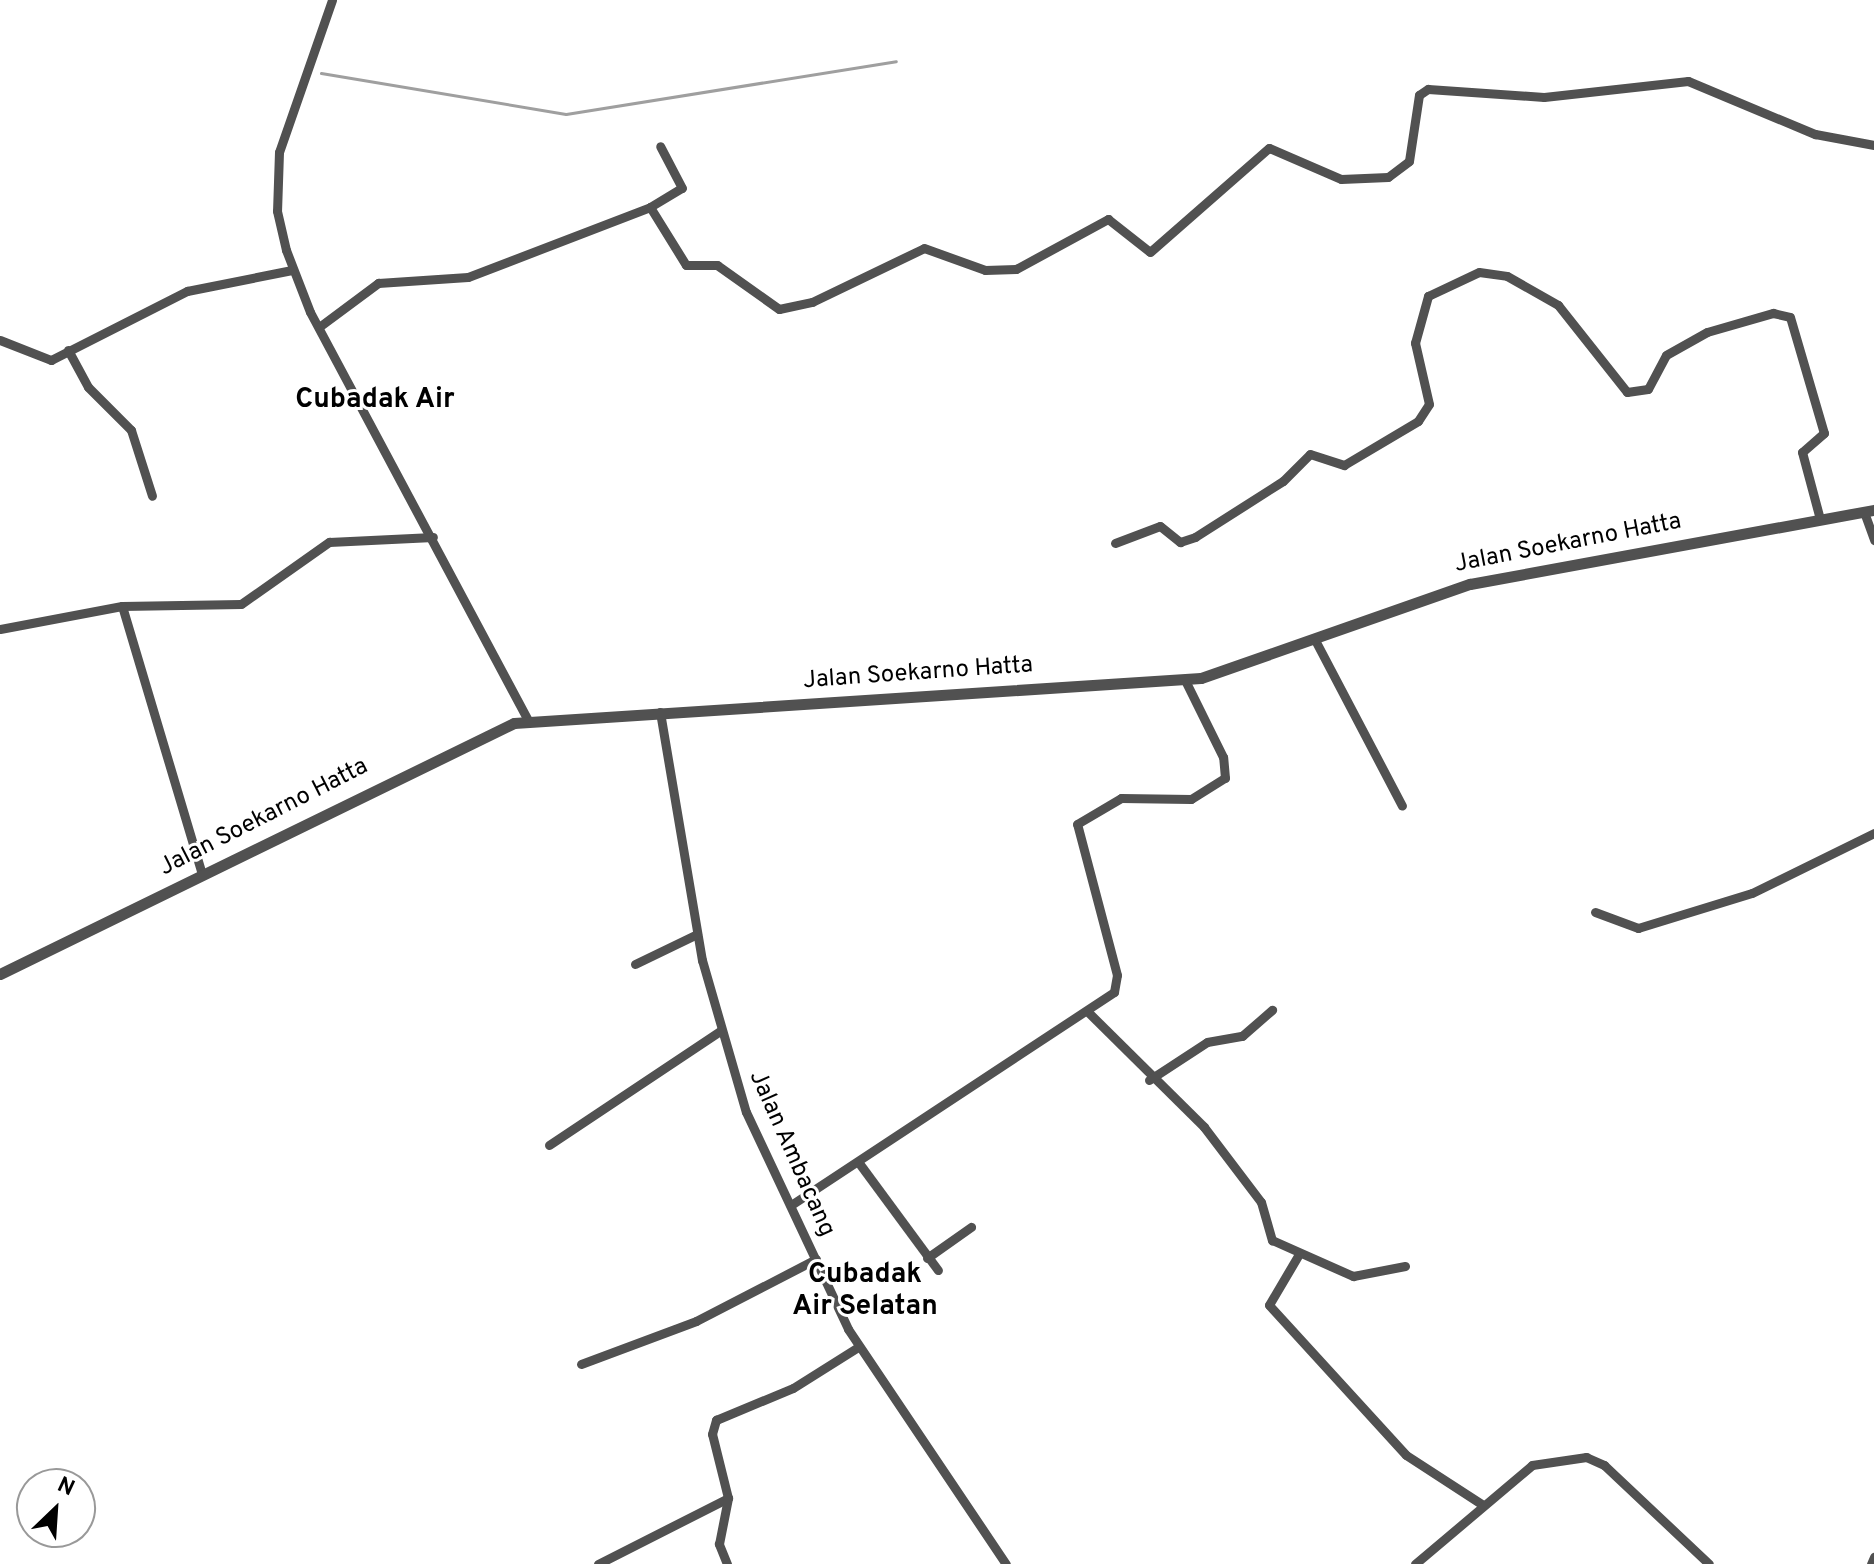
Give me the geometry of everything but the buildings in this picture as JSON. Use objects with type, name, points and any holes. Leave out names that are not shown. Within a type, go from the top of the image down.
[{"type":"street","points":[[332,0],[279,152],[277,211],[292,270],[319,327],[528,720]]},
{"type":"street","points":[[650,207],[686,265],[717,265],[779,309],[812,302],[924,248],[985,270],[1016,269],[1108,219],[1150,252],[1269,148],[1341,179],[1388,177],[1409,161],[1419,95],[1428,89],[1544,97],[1688,81],[1815,134],[1874,145]]},
{"type":"street","points":[[319,327],[378,283],[468,277],[650,207],[682,188],[660,146]]},
{"type":"street","points":[[0,340],[44,361],[187,291],[292,270]]},
{"type":"street","points":[[1115,543],[1160,526],[1180,542],[1195,537],[1283,481],[1310,454],[1344,465],[1418,421],[1429,404],[1415,343],[1428,296],[1479,272],[1507,276],[1558,305],[1627,392],[1648,389],[1666,355],[1707,332],[1773,313],[1790,317],[1824,433],[1802,452],[1820,519]]},
{"type":"street","points":[[68,350],[88,387],[131,430],[152,496]]},
{"type":"street","points":[[1869,511],[1874,540]]},
{"type":"street","name":"Jalan Soekarno Hatta","points":[[0,974],[442,752],[528,720],[1185,680],[1315,640],[1407,603],[1537,568],[1869,511]]},
{"type":"street","points":[[0,629],[122,606],[241,604],[329,542],[433,537]]},
{"type":"street","points":[[122,606],[202,874]]},
{"type":"street","points":[[1315,640],[1402,806]]},
{"type":"street","points":[[791,1205],[1089,1013],[1118,982],[1078,835],[1080,817],[1130,796],[1191,799],[1225,778],[1223,757],[1185,680]]},
{"type":"street","name":"Jalan Ambacang","points":[[660,712],[697,934],[720,1031],[746,1112],[858,1347],[1006,1564]]},
{"type":"street","points":[[1595,912],[1638,928],[1752,893],[1874,833]]},
{"type":"street","points":[[635,964],[697,934]]},
{"type":"street","points":[[1149,1080],[1207,1042],[1242,1036],[1272,1010]]},
{"type":"street","points":[[1089,1013],[1149,1080],[1204,1127],[1255,1191],[1272,1240],[1353,1276],[1405,1266]]},
{"type":"street","points":[[549,1145],[720,1031]]},
{"type":"street","points":[[859,1163],[938,1270]]},
{"type":"street","points":[[927,1258],[971,1227]]},
{"type":"street","points":[[1299,1254],[1269,1305],[1406,1455],[1483,1505]]},
{"type":"street","points":[[581,1364],[687,1325],[816,1259]]},
{"type":"street","points":[[727,1564],[719,1544],[728,1498],[713,1423],[793,1388],[858,1347]]},
{"type":"street","points":[[1415,1564],[1540,1461],[1586,1457],[1604,1465],[1709,1564]]},
{"type":"street","points":[[598,1564],[728,1498]]},
{"type":"street","points":[[1871,1564],[1874,1557]]},
{"type":"waterway","points":[[321,73],[566,114],[896,61]]},
{"type":"district","name":"Cubadak Air","points":[[375,400]]},
{"type":"district","name":"Cubadak Air Selatan","points":[[865,1291]]}]
